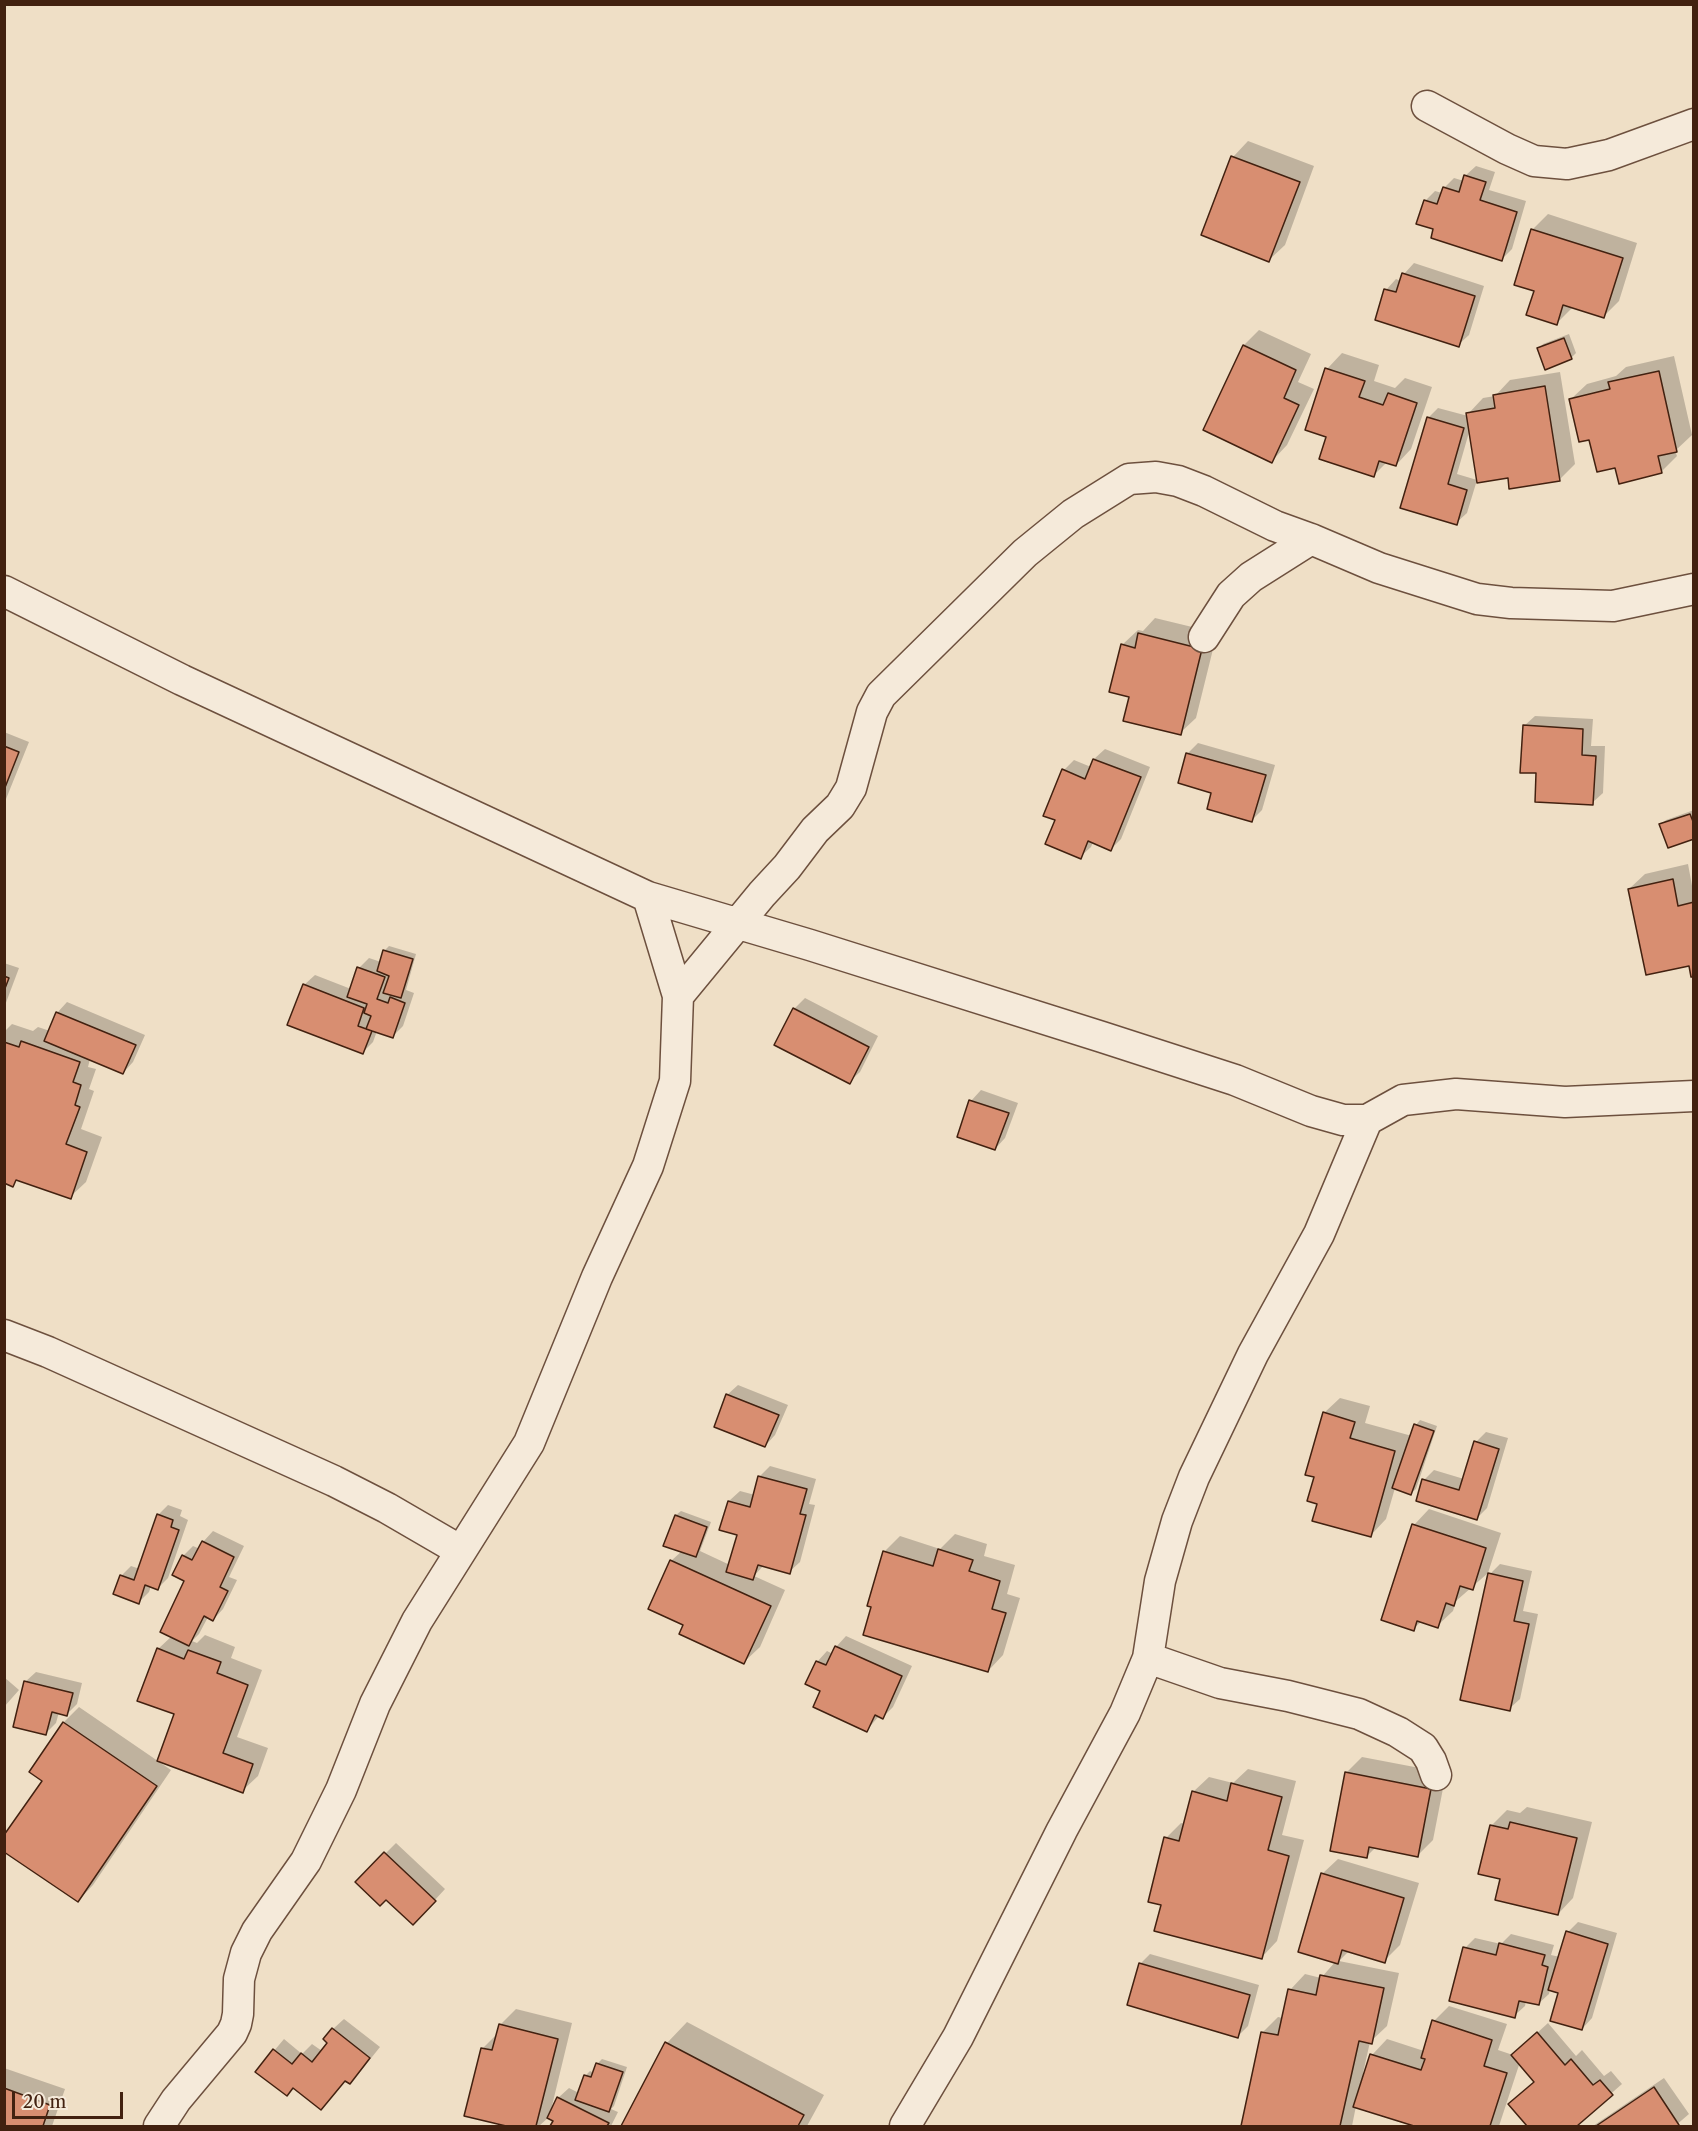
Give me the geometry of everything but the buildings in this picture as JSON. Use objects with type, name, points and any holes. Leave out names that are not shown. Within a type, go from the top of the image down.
[{"type":"street","points":[[1427,106],[1534,161],[1567,164],[1609,155],[1694,124]]},
{"type":"street","points":[[678,996],[787,867],[815,830],[840,806],[851,788],[872,712],[881,695],[1025,553],[1073,514],[1129,479],[1156,477],[1178,481],[1204,491],[1275,526],[1379,568],[1477,599],[1511,603],[1613,606],[1694,589]]},
{"type":"street","points":[[1204,637],[1231,595],[1251,577],[1311,539]]},
{"type":"street","points":[[4,591],[182,680],[648,897],[739,923],[1235,1080],[1311,1111],[1343,1120],[1367,1120],[1403,1100],[1456,1094],[1564,1102],[1694,1096]]},
{"type":"street","points":[[159,2127],[176,2100],[237,2024],[239,1979],[246,1953],[306,1861],[341,1790],[375,1704],[417,1620],[529,1443],[597,1277],[648,1166],[675,1082],[678,996],[648,897]]},
{"type":"street","points":[[905,2127],[958,2037],[1062,1830],[1125,1713],[1148,1658],[1160,1581],[1177,1521],[1194,1477],[1253,1354],[1319,1234],[1367,1120]]},
{"type":"street","points":[[4,1335],[48,1352],[334,1481],[387,1508],[461,1551]]},
{"type":"street","points":[[1148,1658],[1220,1683],[1288,1696],[1359,1714],[1398,1732],[1423,1748],[1436,1775]]}]
